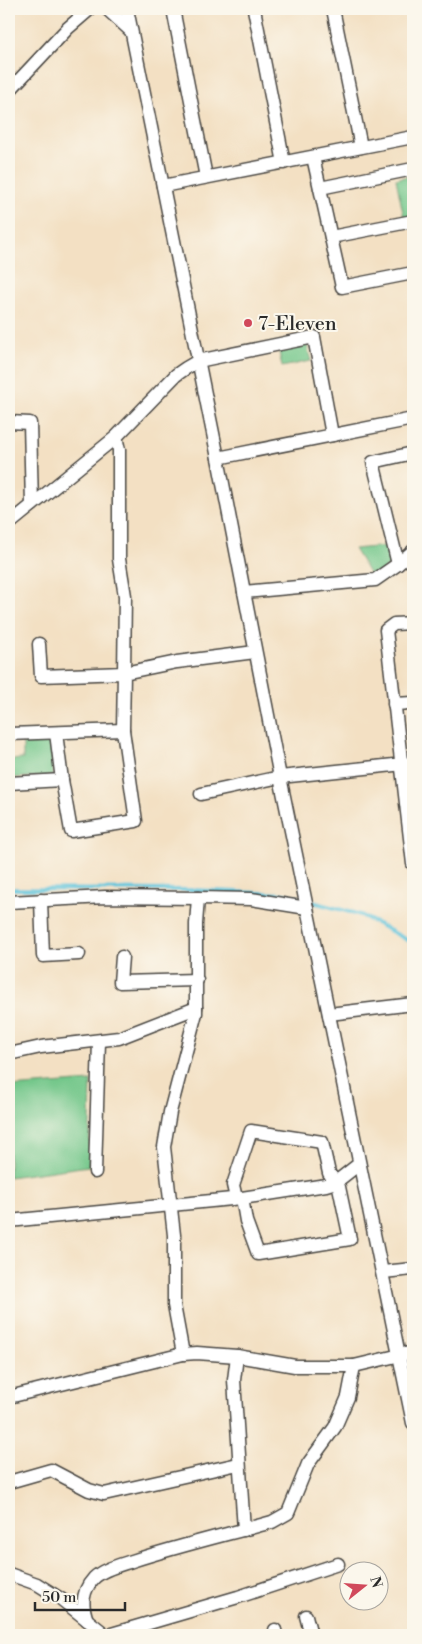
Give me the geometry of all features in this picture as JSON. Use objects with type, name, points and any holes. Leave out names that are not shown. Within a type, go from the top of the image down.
[{"type":"street","points":[[9,91],[68,28],[90,9]]},
{"type":"street","points":[[107,9],[131,31]]},
{"type":"street","points":[[127,9],[218,458],[280,778],[413,1423]]},
{"type":"street","points":[[173,9],[206,177]]},
{"type":"street","points":[[254,9],[284,163]]},
{"type":"street","points":[[334,9],[361,147]]},
{"type":"street","points":[[163,186],[413,137]]},
{"type":"street","points":[[313,157],[342,287],[413,273]]},
{"type":"street","points":[[320,188],[413,169]]},
{"type":"street","points":[[331,237],[413,221]]},
{"type":"street","points":[[9,524],[116,437],[176,375],[198,361],[314,337],[332,435]]},
{"type":"street","points":[[218,458],[413,418]]},
{"type":"street","points":[[9,422],[30,423],[32,505]]},
{"type":"street","points":[[56,733],[71,831],[136,821],[123,730],[124,596],[119,559],[119,450],[116,437]]},
{"type":"street","points":[[398,564],[373,462],[413,453]]},
{"type":"street","points":[[244,592],[375,580],[413,551]]},
{"type":"street","points":[[413,623],[394,624],[386,630],[394,704],[408,764],[413,864]]},
{"type":"street","points":[[39,644],[41,676],[124,673],[177,662],[255,652]]},
{"type":"street","points":[[394,704],[413,703]]},
{"type":"street","points":[[9,734],[123,730]]},
{"type":"street","points":[[201,794],[280,778],[408,764]]},
{"type":"street","points":[[9,783],[62,780]]},
{"type":"street","points":[[9,902],[106,897],[251,899],[307,908]]},
{"type":"street","points":[[183,1354],[174,1305],[174,1235],[164,1147],[170,1112],[184,1063],[196,1008],[196,924],[198,898]]},
{"type":"street","points":[[41,900],[43,956],[79,954]]},
{"type":"street","points":[[122,957],[120,982],[197,980]]},
{"type":"street","points":[[329,1014],[413,1004]]},
{"type":"street","points":[[9,1054],[41,1047],[118,1038],[196,1008]]},
{"type":"street","points":[[95,1172],[99,1041]]},
{"type":"street","points":[[251,1131],[322,1142],[329,1174],[336,1182],[339,1187],[350,1239],[258,1254],[233,1185],[251,1131]]},
{"type":"street","points":[[9,1221],[239,1198],[326,1185],[336,1182],[359,1164]]},
{"type":"street","points":[[383,1272],[413,1270]]},
{"type":"street","points":[[9,1397],[183,1354],[197,1353],[237,1356],[295,1366],[354,1366],[413,1352]]},
{"type":"street","points":[[237,1356],[234,1380],[238,1464],[244,1530]]},
{"type":"street","points":[[87,1620],[82,1607],[82,1600],[86,1589],[95,1577],[104,1572],[160,1552],[272,1522],[288,1513],[308,1464],[335,1427],[348,1396],[354,1366]]},
{"type":"street","points":[[9,1482],[51,1470],[89,1490],[104,1494],[238,1464]]},
{"type":"street","points":[[9,1574],[37,1584],[61,1599],[107,1635],[238,1597],[338,1564]]},
{"type":"street","points":[[306,1616],[311,1635]]},
{"type":"green space","points":[[413,175],[413,217],[404,218],[396,179]]},
{"type":"green space","points":[[307,345],[311,361],[282,367],[279,352]]},
{"type":"green space","points":[[385,546],[390,565],[372,578],[354,549]]},
{"type":"green space","points":[[51,741],[53,776],[9,778],[9,760],[23,759],[23,742]]},
{"type":"green space","points":[[91,1081],[89,1166],[9,1177],[9,1087]]},
{"type":"waterway","points":[[9,889],[194,890],[284,894],[302,899]]},
{"type":"waterway","points":[[309,901],[361,915],[413,943]]},
{"type":"place","name":"7-Eleven","points":[[248,323]]}]
